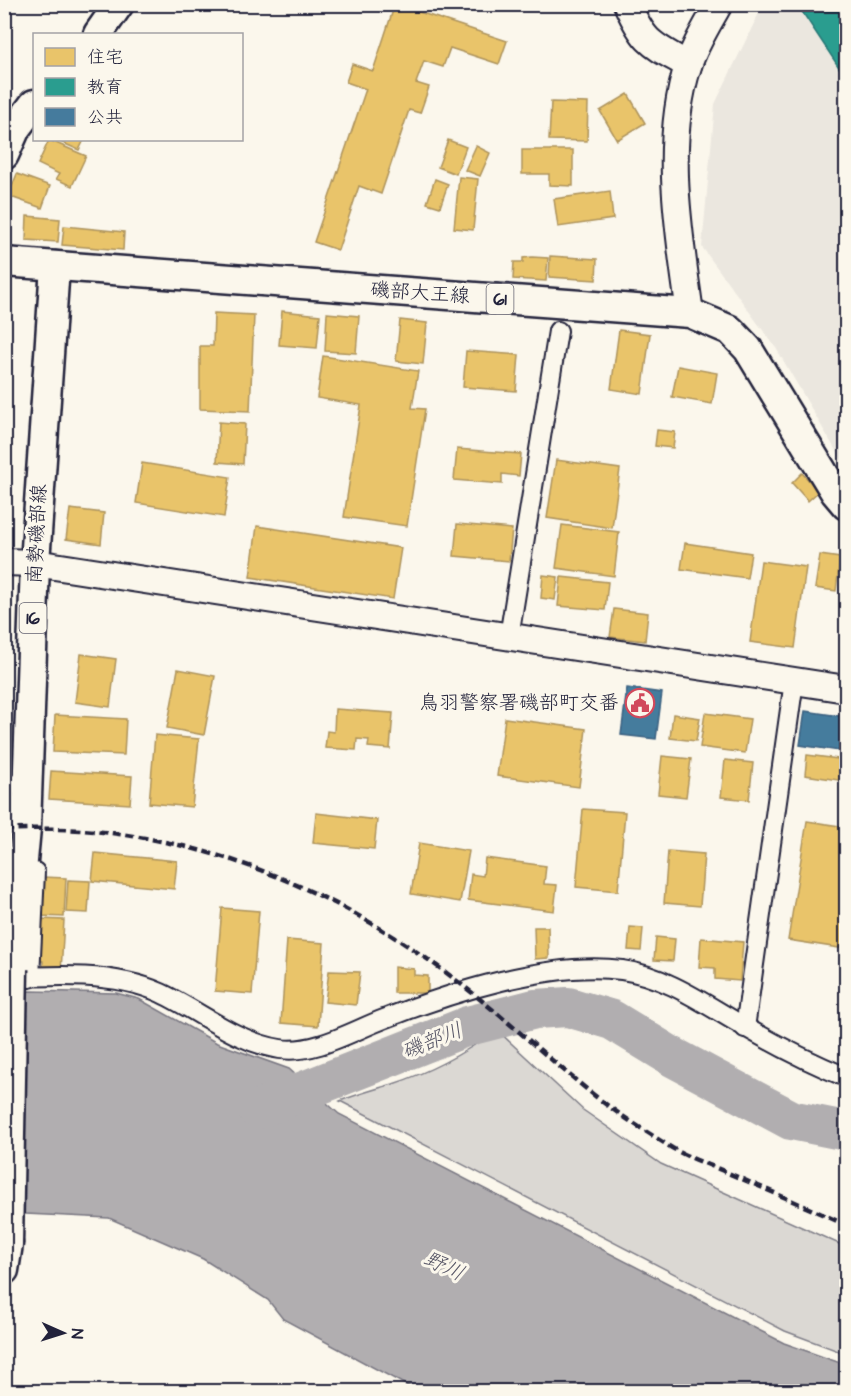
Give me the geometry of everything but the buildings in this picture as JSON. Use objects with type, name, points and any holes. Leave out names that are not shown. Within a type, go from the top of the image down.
[{"type":"main road","points":[[99,33],[119,4]]},
{"type":"main road","points":[[4,154],[16,128],[33,105]]},
{"type":"main road","name":"磯部大王線","points":[[4,262],[690,313],[730,330],[748,349],[835,492],[846,505]]},
{"type":"main road","name":"南勢磯部線","points":[[6,1257],[16,975],[23,858],[16,784],[35,563],[55,266]]},
{"type":"street","points":[[627,4],[640,33],[649,42],[688,65]]},
{"type":"street","points":[[690,313],[678,225],[676,155],[678,108],[688,65],[719,4]]},
{"type":"street","points":[[509,637],[558,331]]},
{"type":"street","points":[[4,562],[35,563],[846,689]]},
{"type":"street","points":[[745,1028],[794,681]]},
{"type":"street","points":[[16,975],[88,978],[133,983],[163,994],[240,1036],[281,1049],[314,1046],[386,1018],[490,985],[547,973],[603,968],[646,975],[679,989],[797,1056],[846,1077]]},
{"type":"shaded area","points":[[771,5],[846,5],[846,468],[776,348],[702,247],[715,104],[759,13]]},
{"type":"shaded area","points":[[497,1030],[583,1110],[661,1164],[846,1247],[846,1354],[785,1331],[340,1101],[420,1074],[460,1054]]},
{"type":"water","name":"野川","points":[[5,992],[116,993],[139,999],[217,1043],[289,1069],[339,1114],[784,1343],[846,1365],[846,1391],[417,1391],[283,1319],[268,1300],[203,1259],[109,1218],[5,1213]]},
{"type":"waterway","name":"磯部川","points":[[258,1109],[468,1026],[535,1009],[568,1007],[612,1020],[671,1056],[791,1120],[846,1131]]},
{"type":"railway","points":[[4,830],[59,829],[113,833],[166,842],[219,856],[270,874],[320,896],[368,921],[437,966],[599,1099],[672,1148],[846,1225]]},
{"type":"place","name":"鳥羽警察署磯部町交番","points":[[640,703]]}]
